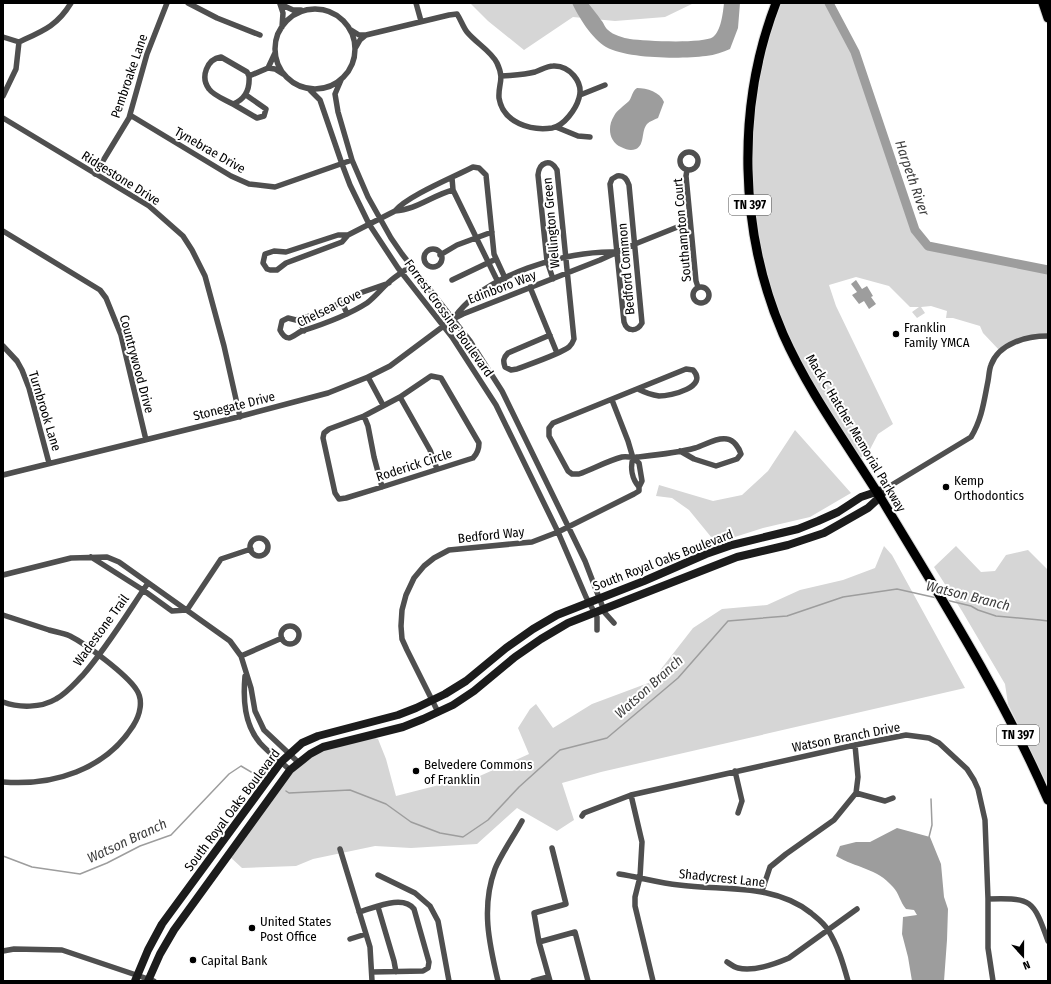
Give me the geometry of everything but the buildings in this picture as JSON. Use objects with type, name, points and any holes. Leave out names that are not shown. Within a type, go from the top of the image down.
[{"type":"main road","name":"Mack C Hatcher Memorial Parkway","points":[[776,3],[763,41],[748,122],[749,187],[754,236],[766,285],[783,333],[816,398],[880,492],[961,630],[1008,715],[1048,800]]},
{"type":"main road","points":[[1043,3],[1048,18]]},
{"type":"main road","name":"South Royal Oaks Boulevard","points":[[136,978],[148,950],[162,924],[281,762],[302,743],[318,736],[398,715],[432,701],[466,681],[533,628],[557,615],[706,554],[732,545],[798,529],[838,512],[861,497],[880,492]]},
{"type":"main road","name":"South Royal Oaks Boulevard","points":[[150,980],[160,954],[174,930],[290,770],[298,762],[323,747],[403,727],[453,705],[515,657],[541,639],[568,624],[737,557],[788,545],[824,533],[868,508],[880,492]]},
{"type":"street","points":[[3,37],[19,42],[52,26],[64,15],[71,3]]},
{"type":"street","name":"Pembroake Lane","points":[[95,174],[130,115],[147,54],[167,3]]},
{"type":"street","points":[[188,3],[217,18],[260,35]]},
{"type":"street","points":[[416,3],[421,21]]},
{"type":"street","points":[[279,4],[293,10],[322,9],[339,16],[346,22],[351,30],[356,48]]},
{"type":"street","points":[[279,4],[283,13],[282,26],[275,44],[275,53],[278,65],[284,75]]},
{"type":"street","points":[[282,26],[295,14],[304,10]]},
{"type":"street","points":[[351,30],[359,35],[366,35],[450,14],[457,14],[466,31],[494,59],[502,76],[499,99],[505,111],[515,122],[528,127],[543,129],[556,127],[578,136],[590,137]]},
{"type":"street","points":[[249,76],[268,68],[275,69],[295,84],[309,88],[320,89],[331,86],[341,80],[347,73],[352,65],[356,48],[360,40],[366,35]]},
{"type":"street","points":[[3,96],[16,69],[19,42]]},
{"type":"street","points":[[268,68],[275,53]]},
{"type":"street","points":[[233,104],[239,102],[246,95],[249,76],[246,72],[220,57],[210,61],[205,74],[209,90],[233,104],[257,118],[264,116],[266,109],[246,95]]},
{"type":"street","points":[[502,76],[522,75],[548,67],[562,66],[574,75],[580,83],[580,95],[577,105],[573,111],[556,127]]},
{"type":"street","name":"Forrest Crossing Boulevard","points":[[341,80],[335,94],[336,103],[352,160],[368,198],[391,238],[484,361],[502,391],[585,561],[605,614],[614,622]]},
{"type":"street","points":[[580,95],[605,85]]},
{"type":"street","name":"Forrest Crossing Boulevard","points":[[309,88],[320,100],[350,185],[369,224],[385,250],[444,326],[496,405],[558,532],[597,617],[597,630]]},
{"type":"street","name":"Tynebrae Drive","points":[[130,115],[231,176],[249,184],[275,187],[352,160]]},
{"type":"street","name":"Ridgestone Drive","points":[[3,118],[150,206],[184,236],[205,276],[224,346],[240,417]]},
{"type":"street","name":"Wellington Green","points":[[550,335],[508,353],[504,357],[503,362],[505,368],[511,370],[557,353],[568,348],[574,339],[557,170],[551,163],[546,163],[538,169],[538,175],[547,261],[553,279]]},
{"type":"street","points":[[395,211],[414,196],[473,167],[484,171],[486,175],[496,259],[505,278],[503,285]]},
{"type":"street","name":"Southampton Court","points":[[687,170],[686,176],[690,222],[696,281],[698,287]]},
{"type":"street","name":"Bedford Common","points":[[617,176],[622,176],[629,185],[642,324],[635,330],[626,327],[624,322],[617,252],[610,184],[612,179],[617,176]]},
{"type":"street","points":[[452,178],[453,190],[488,263],[498,282],[503,285],[508,296]]},
{"type":"street","points":[[348,235],[338,235],[282,253],[274,251],[268,252],[264,257],[263,263],[267,269],[277,270],[286,263],[342,242],[348,235],[395,211],[412,207],[444,192],[453,190]]},
{"type":"street","name":"Edinboro Way","points":[[453,319],[530,287],[567,274],[690,222]]},
{"type":"street","name":"Countrywood Drive","points":[[3,231],[100,290],[106,298],[121,335],[146,440]]},
{"type":"street","points":[[440,255],[457,245],[492,232]]},
{"type":"street","name":"Edinboro Way","points":[[453,319],[459,310],[479,294],[505,278],[547,261],[566,256],[606,251],[617,252]]},
{"type":"street","points":[[282,253],[286,263]]},
{"type":"street","points":[[452,280],[496,259]]},
{"type":"street","name":"Chelsea Cove","points":[[389,283],[360,293],[342,302],[299,319],[285,319],[281,324],[280,330],[284,336],[291,338],[304,331],[347,314],[366,303],[411,266]]},
{"type":"street","points":[[530,287],[557,353]]},
{"type":"street","points":[[342,302],[347,314]]},
{"type":"street","points":[[299,319],[304,331]]},
{"type":"street","name":"Stonegate Drive","points":[[3,475],[240,417],[328,393],[368,377],[404,356],[453,319]]},
{"type":"street","points":[[880,492],[971,437],[981,416],[991,364],[1000,351],[1013,343],[1026,338],[1048,336]]},
{"type":"street","name":"Turnbrook Lane","points":[[3,346],[17,361],[22,370],[29,388],[49,464]]},
{"type":"street","points":[[638,389],[659,396],[672,395],[694,385],[698,380],[697,375],[693,370],[686,369],[552,423],[549,428],[549,436],[568,471],[572,474],[579,474],[623,457],[633,458],[680,451],[695,448],[715,440],[725,438],[730,439],[737,446],[741,454],[738,459],[716,466],[694,459],[680,451]]},
{"type":"street","name":"Roderick Circle","points":[[431,376],[441,378],[479,443],[478,451],[473,458],[339,499],[335,492],[323,436],[329,429],[364,416],[383,405],[400,397],[431,376]]},
{"type":"street","points":[[368,377],[383,405]]},
{"type":"street","points":[[400,397],[430,450],[437,470]]},
{"type":"street","points":[[612,400],[633,458]]},
{"type":"street","points":[[364,416],[368,426],[382,487]]},
{"type":"street","name":"Bedford Way","points":[[438,712],[402,639],[402,610],[406,595],[414,578],[424,566],[434,558],[449,550],[532,542],[558,532],[634,494],[639,490],[642,482],[639,463],[633,458]]},
{"type":"street","points":[[186,610],[221,558],[251,549]]},
{"type":"street","points":[[90,557],[143,590],[172,611],[186,610]]},
{"type":"street","points":[[3,575],[57,561],[90,557],[107,557],[119,562],[230,641],[241,656],[259,721],[264,730],[298,762]]},
{"type":"street","name":"Wadestone Trail","points":[[3,702],[22,706],[40,706],[55,700],[68,691],[99,656],[148,583]]},
{"type":"street","points":[[3,615],[70,636],[120,672],[136,689],[141,698],[139,713],[126,736],[106,755],[88,768],[47,781],[23,784],[3,782]]},
{"type":"street","points":[[241,656],[282,638]]},
{"type":"street","points":[[246,671],[244,690],[246,713],[249,725],[261,744],[290,770]]},
{"type":"street","name":"Watson Branch Drive","points":[[582,816],[584,813],[631,794],[855,744],[906,735],[929,738],[939,743],[967,769],[978,789],[985,820],[988,948],[993,981]]},
{"type":"street","points":[[762,891],[770,867],[781,857],[834,820],[856,793],[858,777],[855,744]]},
{"type":"street","points":[[735,771],[742,801],[738,813]]},
{"type":"street","points":[[856,793],[885,801],[893,798]]},
{"type":"street","points":[[631,794],[642,842],[640,877],[635,906],[653,981]]},
{"type":"street","points":[[498,981],[488,934],[487,911],[490,886],[495,868],[522,821]]},
{"type":"street","points":[[533,981],[549,979],[539,942],[534,914],[566,904],[552,848]]},
{"type":"street","points":[[340,850],[366,934],[370,952],[372,981]]},
{"type":"street","name":"Shadycrest Lane","points":[[619,874],[678,885],[762,891],[802,906],[828,929],[840,952],[848,981]]},
{"type":"street","points":[[378,875],[415,893],[430,906],[438,921],[449,981]]},
{"type":"street","points":[[988,899],[1014,898],[1029,903],[1037,913],[1048,941]]},
{"type":"street","points":[[359,912],[402,902],[412,907],[429,962],[428,968],[423,971],[372,972]]},
{"type":"street","points":[[378,907],[396,972]]},
{"type":"street","points":[[727,962],[739,968],[773,965],[789,958],[857,909]]},
{"type":"street","points":[[539,942],[575,932],[588,981]]},
{"type":"street","points":[[350,939],[366,934]]},
{"type":"street","points":[[3,951],[14,949],[62,950],[136,978],[150,980]]},
{"type":"shaded area","points":[[470,3],[694,3],[665,17],[615,21],[573,17],[524,50],[488,21]]},
{"type":"shaded area","points":[[572,3],[588,3],[607,29],[628,39],[698,41],[713,37],[716,34],[720,26],[724,3],[740,3],[738,28],[730,49],[709,56],[669,58],[627,54],[606,47],[591,33]]},
{"type":"shaded area","points":[[776,3],[829,3],[855,52],[915,230],[928,246],[1048,270],[1048,336],[1026,338],[1000,351],[983,333],[980,326],[953,318],[946,318],[947,311],[931,306],[921,307],[925,313],[917,318],[912,312],[919,307],[910,307],[889,286],[856,277],[829,285],[836,306],[893,424],[878,434],[867,455],[856,459],[799,366],[760,263],[747,154],[763,41]]},
{"type":"shaded area","points":[[637,88],[653,91],[660,96],[664,102],[658,118],[649,122],[645,127],[639,147],[634,150],[629,150],[617,145],[614,142],[610,134],[610,125],[615,114],[629,101]]},
{"type":"shaded area","points":[[856,280],[862,289],[867,286],[873,296],[871,297],[876,304],[869,309],[864,301],[859,304],[852,295],[857,292],[851,284]]},
{"type":"shaded area","points":[[795,430],[851,493],[810,517],[763,528],[716,543],[689,510],[672,498],[656,496],[659,485],[713,501],[742,495],[768,471]]},
{"type":"shaded area","points":[[884,546],[892,555],[965,688],[601,772],[562,783],[574,820],[557,831],[517,808],[477,844],[411,848],[375,846],[313,859],[296,866],[242,868],[228,855],[290,770],[310,754],[369,736],[378,739],[386,759],[396,796],[439,785],[473,779],[529,754],[518,728],[530,709],[536,704],[553,728],[592,704],[651,682],[693,628],[722,609],[767,605],[800,590],[843,580],[875,568]]},
{"type":"shaded area","points":[[956,546],[981,572],[995,571],[1006,555],[1028,550],[1048,570],[1048,786],[1008,704],[1005,684],[934,567]]},
{"type":"shaded area","points":[[897,828],[930,837],[941,864],[944,897],[948,909],[944,981],[912,981],[902,934],[903,917],[917,915],[914,910],[906,909],[895,889],[880,876],[836,856],[840,846],[856,842],[870,842]]},
{"type":"waterway","name":"Harpeth River","points":[[829,3],[855,52],[915,230],[928,246],[1048,270]]},
{"type":"waterway","name":"Watson Branch","points":[[286,791],[289,793],[350,790],[386,804],[411,822],[440,833],[463,837],[488,820],[519,787],[560,750],[607,738],[678,678],[728,621],[787,616],[843,597],[897,589],[937,598]]},
{"type":"waterway","name":"Watson Branch","points":[[946,600],[971,606],[996,616],[1048,621]]},
{"type":"waterway","name":"Watson Branch","points":[[3,856],[32,867],[80,874],[107,863],[140,846],[171,835],[229,774],[241,766],[258,776]]},
{"type":"waterway","points":[[929,837],[932,825],[931,799]]},
{"type":"place","name":"Franklin Family YMCA","points":[[896,334]]},
{"type":"place","name":"Kemp Orthodontics","points":[[946,487]]},
{"type":"place","name":"Belvedere Commons of Franklin","points":[[416,771]]},
{"type":"place","name":"United States Post Office","points":[[252,928]]},
{"type":"place","name":"Capital Bank","points":[[193,960]]}]
